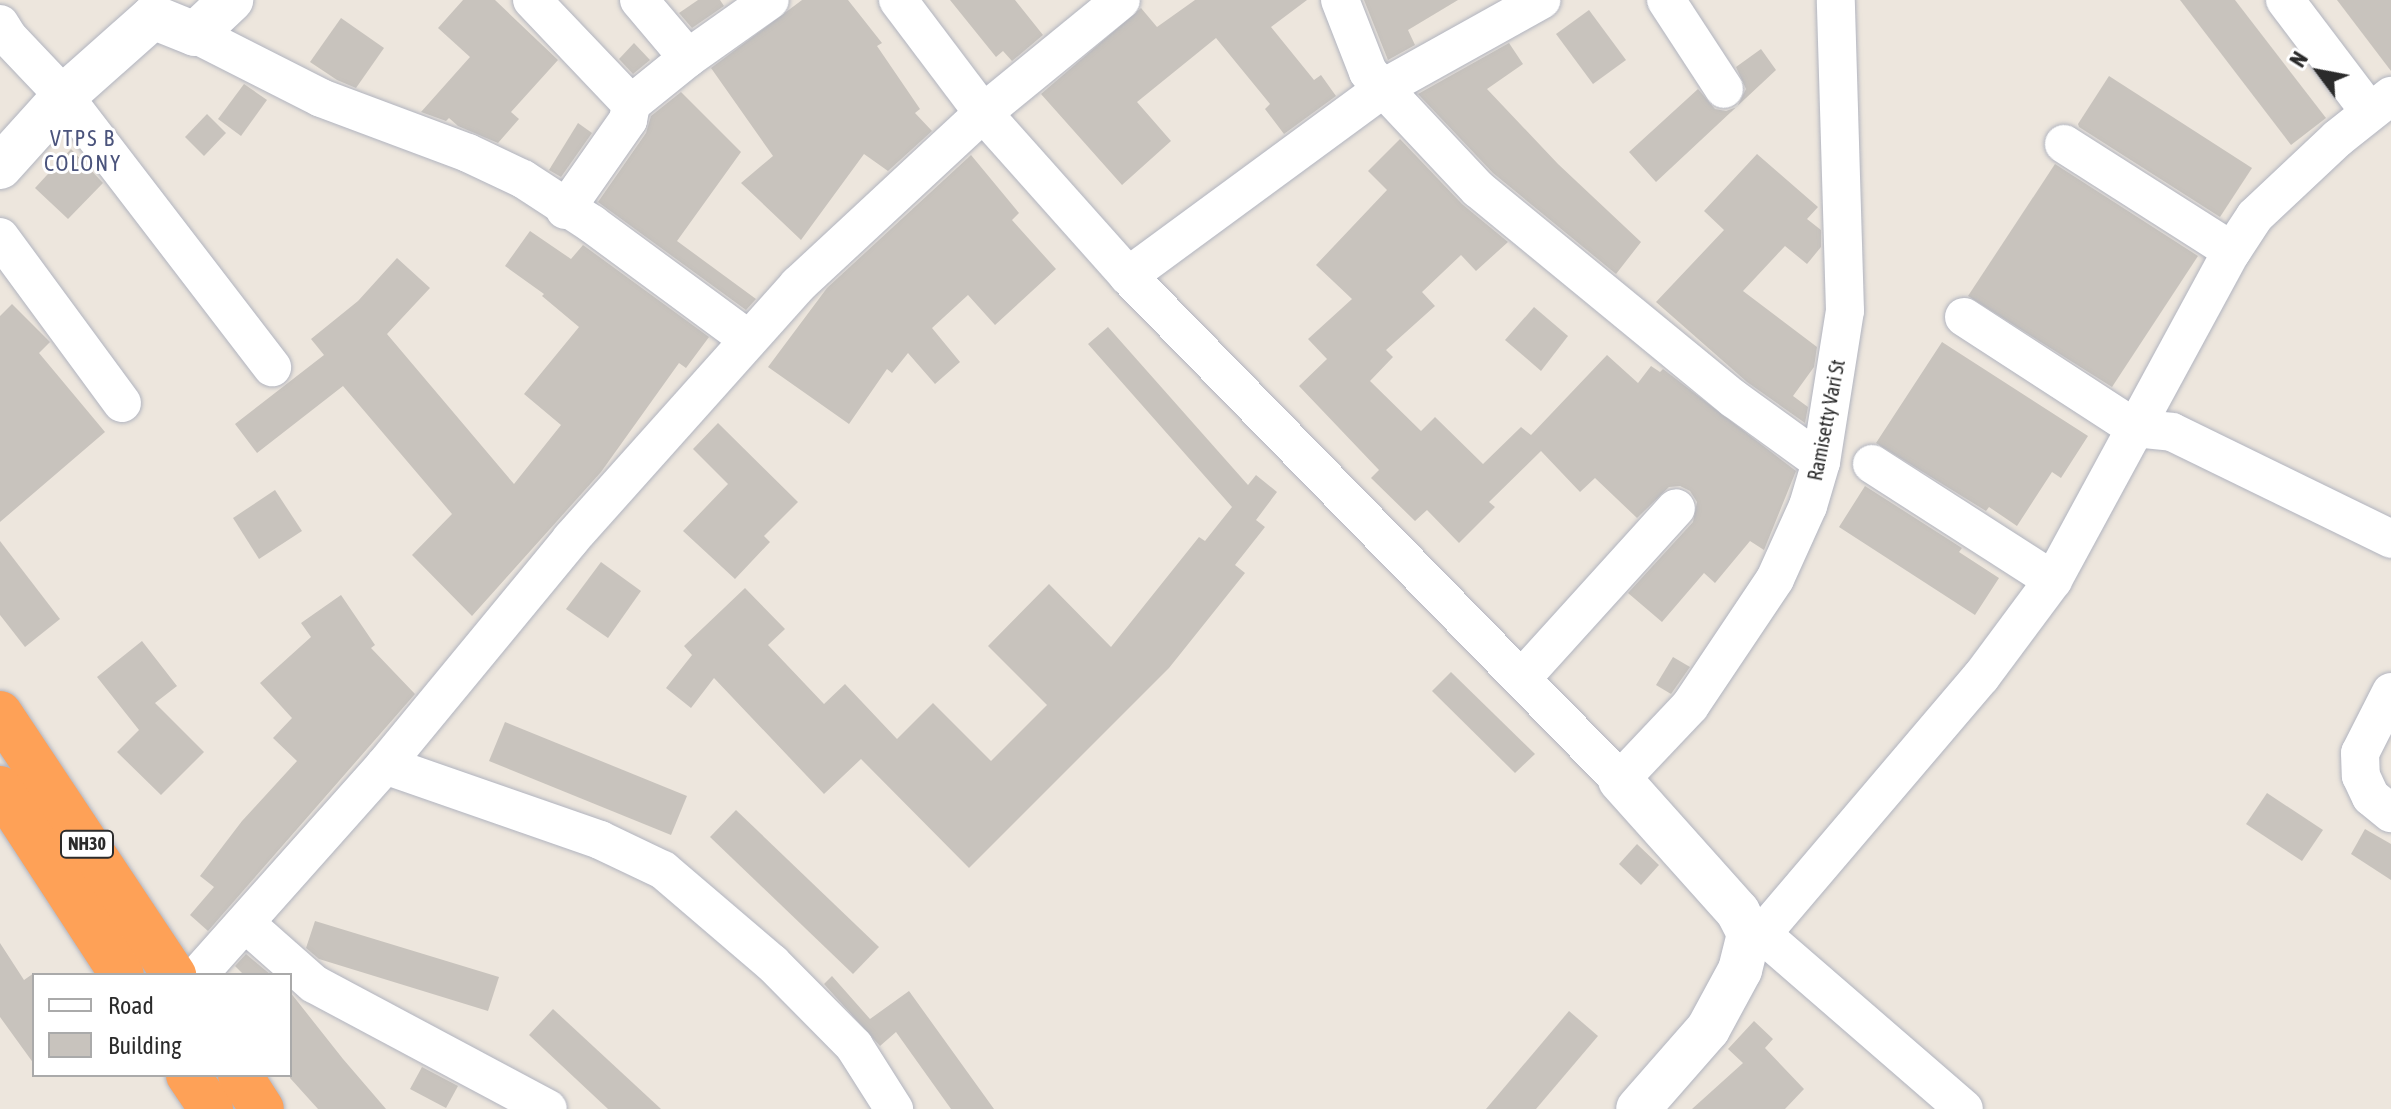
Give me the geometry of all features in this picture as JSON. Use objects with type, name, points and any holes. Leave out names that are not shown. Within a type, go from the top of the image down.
[{"type":"highway","name":"NH30","points":[[0,713],[173,973]]},
{"type":"highway","name":"NH30","points":[[0,788],[121,973]]},
{"type":"highway","points":[[189,1077],[211,1109]]},
{"type":"highway","points":[[241,1077],[262,1109]]},
{"type":"street","points":[[195,34],[231,0]]},
{"type":"street","points":[[532,0],[631,104]]},
{"type":"street","points":[[639,0],[688,58]]},
{"type":"street","points":[[565,210],[628,120],[631,104],[688,58],[770,0]]},
{"type":"street","points":[[200,973],[385,765],[571,539],[798,285],[983,113],[1121,0]]},
{"type":"street","points":[[1340,0],[1368,72],[1478,189],[1734,399],[1821,462]]},
{"type":"street","points":[[1128,276],[1385,87],[1541,0]]},
{"type":"street","points":[[1666,0],[1724,89]]},
{"type":"street","name":"Ramisetty Vari St","points":[[1620,780],[1690,706],[1775,579],[1808,506],[1821,462],[1845,311],[1836,0]]},
{"type":"street","points":[[1638,1109],[1708,1029],[1740,970],[1755,934],[1981,677],[2053,580],[2232,251],[2255,216],[2380,103],[2285,0]]},
{"type":"street","points":[[904,2],[983,113],[1128,276],[1620,780],[1755,934],[1964,1109]]},
{"type":"street","points":[[0,167],[142,8],[321,98],[468,153],[523,179],[565,210],[592,224],[748,339]]},
{"type":"street","points":[[0,24],[8,37],[64,96],[272,367]]},
{"type":"street","points":[[2064,144],[2232,251]]},
{"type":"street","points":[[0,237],[122,403]]},
{"type":"street","points":[[1964,317],[2135,428],[2172,432],[2391,539]]},
{"type":"street","points":[[1872,464],[2053,580]]},
{"type":"street","points":[[1522,678],[1676,508]]},
{"type":"street","points":[[2391,692],[2360,753],[2361,776],[2371,797],[2391,813]]},
{"type":"street","points":[[385,765],[600,840],[663,870],[772,963],[854,1046],[894,1109]]},
{"type":"street","points":[[245,923],[314,984],[548,1109]]},
{"type":"building","points":[[463,0],[495,0],[558,60],[511,112],[519,119],[498,143],[458,126],[449,118],[446,121],[421,112],[470,57],[438,28]]},
{"type":"building","points":[[698,0],[720,0],[724,6],[692,28],[679,13]]},
{"type":"building","points":[[802,0],[848,0],[882,43],[877,46],[920,109],[915,113],[932,131],[888,171],[864,154],[801,240],[741,183],[773,156],[711,68]]},
{"type":"building","points":[[950,0],[1015,0],[1043,35],[1012,61],[1003,51],[996,57]]},
{"type":"building","points":[[1195,0],[1307,0],[1271,27],[1314,80],[1321,75],[1336,96],[1284,134],[1265,109],[1270,104],[1216,38],[1137,102],[1171,141],[1122,185],[1041,94],[1141,8],[1157,27]]},
{"type":"building","points":[[1364,0],[1458,0],[1408,30],[1415,45],[1388,60]]},
{"type":"building","points":[[2180,0],[2235,0],[2326,118],[2291,145]]},
{"type":"building","points":[[2337,0],[2391,0],[2391,71]]},
{"type":"building","points":[[1589,10],[1626,60],[1593,84],[1556,34]]},
{"type":"building","points":[[341,18],[384,48],[356,88],[310,62]]},
{"type":"building","points":[[634,43],[650,60],[633,74],[619,59]]},
{"type":"building","points":[[1509,43],[1523,64],[1487,89],[1558,164],[1641,242],[1616,274],[1493,173],[1418,94]]},
{"type":"building","points":[[1761,49],[1776,70],[1738,106],[1746,89],[1736,67]]},
{"type":"building","points":[[2109,76],[2252,168],[2220,217],[2079,127]]},
{"type":"building","points":[[244,84],[267,100],[241,136],[218,119]]},
{"type":"building","points":[[1698,89],[1715,109],[1726,111],[1736,107],[1656,182],[1629,152]]},
{"type":"building","points":[[681,92],[741,152],[677,241],[756,299],[746,310],[598,202],[646,133],[651,116]]},
{"type":"building","points":[[207,114],[226,133],[204,156],[185,137]]},
{"type":"building","points":[[578,123],[592,133],[561,177],[549,170]]},
{"type":"building","points":[[1400,139],[1462,204],[1508,242],[1476,271],[1461,255],[1422,292],[1435,306],[1386,350],[1393,357],[1370,381],[1421,431],[1435,417],[1483,464],[1521,427],[1531,435],[1607,355],[1638,383],[1651,366],[1660,372],[1663,369],[1796,471],[1764,550],[1750,541],[1715,583],[1704,573],[1662,622],[1628,593],[1693,522],[1697,502],[1690,491],[1680,486],[1669,487],[1637,518],[1595,478],[1580,492],[1541,451],[1489,502],[1495,507],[1459,543],[1427,510],[1415,521],[1371,478],[1379,470],[1299,386],[1327,359],[1308,339],[1352,299],[1316,265],[1387,190],[1368,171]]},
{"type":"building","points":[[71,149],[103,183],[68,219],[35,188]]},
{"type":"building","points":[[1757,154],[1818,207],[1807,219],[1821,230],[1821,247],[1807,264],[1785,246],[1743,291],[1817,347],[1814,367],[1793,396],[1808,407],[1805,423],[1747,382],[1656,302],[1724,230],[1704,211]]},
{"type":"building","points":[[971,155],[1019,213],[1012,220],[1056,269],[995,325],[968,295],[932,328],[960,362],[935,384],[908,353],[892,373],[887,369],[849,424],[768,367],[827,288]]},
{"type":"building","points":[[2055,164],[2198,256],[2112,387],[1968,296]]},
{"type":"building","points":[[530,231],[571,259],[583,245],[709,337],[686,368],[679,363],[601,472],[472,616],[412,555],[452,514],[343,386],[257,453],[235,424],[324,355],[311,339],[358,301],[397,258],[430,288],[387,334],[514,484],[561,425],[524,394],[579,327],[542,296],[544,294],[505,266]]},
{"type":"building","points":[[12,304],[50,342],[39,353],[105,432],[0,522],[0,316]]},
{"type":"building","points":[[1534,307],[1568,336],[1541,371],[1505,340]]},
{"type":"building","points":[[1108,327],[1248,485],[1256,475],[1277,492],[1256,520],[1265,527],[1235,565],[1245,573],[1169,668],[969,868],[861,759],[824,794],[714,678],[691,708],[666,688],[692,655],[684,646],[745,588],[785,629],[768,645],[824,704],[845,684],[897,739],[933,703],[991,761],[1047,705],[988,646],[1049,584],[1111,647],[1199,537],[1205,541],[1232,507],[1088,344]]},
{"type":"building","points":[[1942,342],[2088,436],[2061,478],[2052,472],[2017,526],[1989,507],[1986,511],[1876,443]]},
{"type":"building","points":[[718,423],[798,502],[764,536],[770,542],[735,579],[683,531],[728,484],[693,449]]},
{"type":"building","points":[[1865,486],[1962,548],[1959,552],[1999,578],[1975,615],[1839,527]]},
{"type":"building","points":[[275,490],[302,531],[259,559],[233,518]]},
{"type":"building","points":[[0,541],[60,619],[25,647],[0,615]]},
{"type":"building","points":[[601,562],[641,591],[608,638],[566,609]]},
{"type":"building","points":[[341,595],[375,645],[371,648],[415,694],[208,931],[190,915],[214,887],[200,876],[242,821],[297,761],[273,738],[292,718],[260,683],[311,637],[301,623]]},
{"type":"building","points":[[142,641],[177,686],[155,703],[204,752],[161,795],[117,752],[139,730],[97,677]]},
{"type":"building","points":[[1673,657],[1690,667],[1671,694],[1656,685]]},
{"type":"building","points":[[1451,672],[1535,754],[1515,773],[1432,691]]},
{"type":"building","points":[[505,722],[687,796],[671,835],[489,761]]},
{"type":"building","points":[[2267,793],[2323,830],[2302,861],[2246,824]]},
{"type":"building","points":[[736,810],[879,947],[853,974],[710,837]]},
{"type":"building","points":[[2365,829],[2391,844],[2391,880],[2351,854]]},
{"type":"building","points":[[1637,844],[1659,865],[1641,885],[1619,864]]},
{"type":"building","points":[[315,921],[499,977],[488,1011],[319,959],[306,948]]},
{"type":"building","points":[[0,943],[24,980],[32,974],[32,1061],[0,1017]]},
{"type":"building","points":[[246,954],[269,973],[242,973],[235,966]]},
{"type":"building","points":[[832,976],[870,1019],[909,991],[994,1109],[951,1109],[896,1032],[880,1046],[824,984]]},
{"type":"building","points":[[292,995],[386,1109],[318,1109],[290,1078]]},
{"type":"building","points":[[553,1009],[661,1109],[608,1109],[529,1035]]},
{"type":"building","points":[[1569,1011],[1598,1036],[1536,1109],[1486,1109]]},
{"type":"building","points":[[1754,1021],[1773,1039],[1765,1048],[1804,1089],[1785,1109],[1692,1109],[1743,1063],[1728,1049]]},
{"type":"building","points":[[422,1067],[458,1086],[446,1108],[410,1089]]},
{"type":"district","name":"VTPS B COLONY","points":[[83,150]]}]
